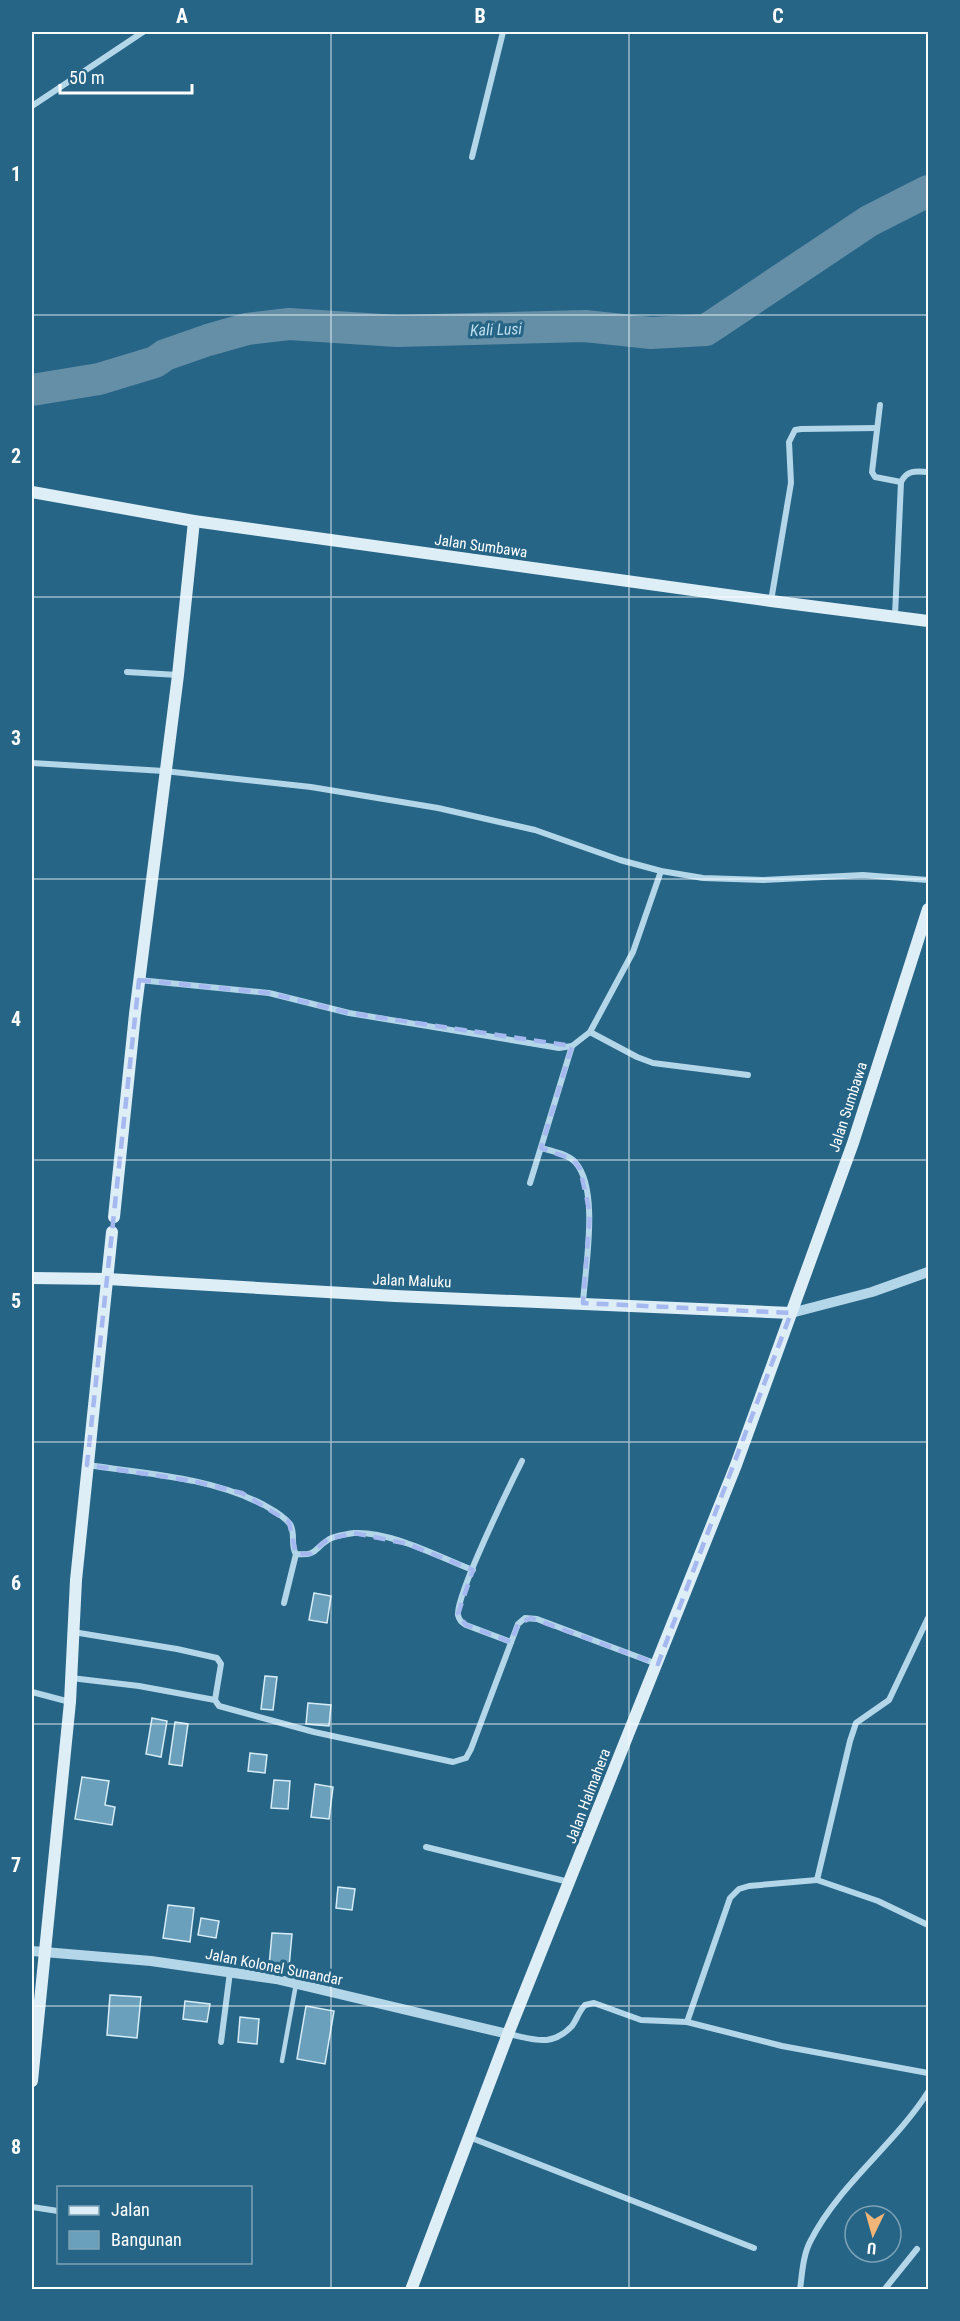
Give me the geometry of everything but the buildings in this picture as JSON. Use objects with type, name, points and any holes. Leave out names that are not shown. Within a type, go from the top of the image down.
[{"type":"main road","name":"Jalan Sumbawa","points":[[32,492],[194,521],[928,621]]},
{"type":"main road","points":[[114,1217],[194,521]]},
{"type":"main road","name":"Jalan Sumbawa","points":[[791,1313],[853,1143],[928,909]]},
{"type":"main road","points":[[32,2081],[70,1702],[76,1580],[112,1232]]},
{"type":"main road","name":"Jalan Maluku","points":[[32,1278],[108,1279],[383,1295],[791,1313]]},
{"type":"main road","name":"Jalan Halmahera","points":[[411,2289],[508,2034],[736,1466],[791,1313]]},
{"type":"street","points":[[32,106],[143,32]]},
{"type":"street","points":[[472,157],[502,32]]},
{"type":"street","points":[[880,405],[872,472],[875,477],[901,482]]},
{"type":"street","points":[[771,601],[790,483],[789,442],[792,434],[795,430],[801,429],[877,428]]},
{"type":"street","points":[[895,616],[901,482],[907,473],[912,471],[928,472]]},
{"type":"street","points":[[127,672],[178,675]]},
{"type":"street","points":[[32,763],[164,771],[311,786],[438,808],[535,830],[661,872],[703,878],[763,879],[863,875],[928,880]]},
{"type":"street","points":[[140,980],[269,993],[349,1013],[559,1048],[572,1046],[590,1032],[633,952],[661,872]]},
{"type":"street","points":[[590,1032],[653,1063],[748,1075]]},
{"type":"street","points":[[530,1183],[572,1046]]},
{"type":"street","points":[[541,1148],[574,1160],[584,1181],[590,1213],[583,1303]]},
{"type":"street","points":[[112,1232],[114,1217]]},
{"type":"street","points":[[791,1313],[872,1292],[928,1272]]},
{"type":"street","points":[[511,1642],[460,1622],[458,1614],[473,1570],[505,1494],[522,1461]]},
{"type":"street","points":[[87,1465],[193,1480],[242,1493],[277,1512],[289,1522],[294,1534],[296,1554],[284,1603]]},
{"type":"street","points":[[296,1554],[310,1554],[318,1550],[328,1539],[354,1533],[378,1535],[408,1544],[473,1570]]},
{"type":"street","points":[[73,1632],[217,1658],[220,1660],[221,1667],[215,1700],[219,1706],[314,1732],[453,1762],[466,1758],[471,1749],[518,1624],[525,1618],[531,1618],[657,1664]]},
{"type":"street","points":[[816,1880],[856,1723],[889,1700],[928,1618]]},
{"type":"street","points":[[71,1678],[140,1686],[215,1700]]},
{"type":"street","points":[[32,1692],[70,1702]]},
{"type":"street","points":[[426,1847],[569,1882]]},
{"type":"street","points":[[687,2022],[730,1898],[739,1889],[749,1886],[816,1880],[878,1901],[928,1925]]},
{"type":"street","name":"Jalan Kolonel Sunandar","points":[[32,1951],[151,1961],[230,1972],[296,1984],[508,2034]]},
{"type":"street","points":[[221,2042],[230,1972]]},
{"type":"street","points":[[508,2034],[540,2041],[556,2039],[571,2027],[585,2005],[594,2003],[640,2019],[687,2022],[792,2048],[928,2073]]},
{"type":"street","points":[[800,2289],[810,2241],[846,2190],[892,2140],[928,2092]]},
{"type":"street","points":[[468,2137],[754,2248]]},
{"type":"street","points":[[32,2207],[57,2211]]},
{"type":"street","points":[[884,2289],[917,2249]]},
{"type":"lane","points":[[282,2061],[296,1984]]},
{"type":"highlighted area","points":[[139,980],[269,993],[349,1013],[572,1046],[541,1148],[574,1160],[580,1169],[590,1213],[583,1303],[791,1313],[658,1664],[531,1618],[518,1624],[511,1642],[466,1625],[458,1614],[473,1570],[408,1544],[354,1533],[328,1539],[310,1554],[296,1554],[289,1522],[242,1493],[193,1481],[87,1465]]},
{"type":"waterway","name":"Kali Lusi","points":[[32,390],[99,379],[155,362],[165,355],[208,340],[247,329],[289,324],[397,331],[585,326],[651,333],[706,330],[869,221],[928,191]]}]
